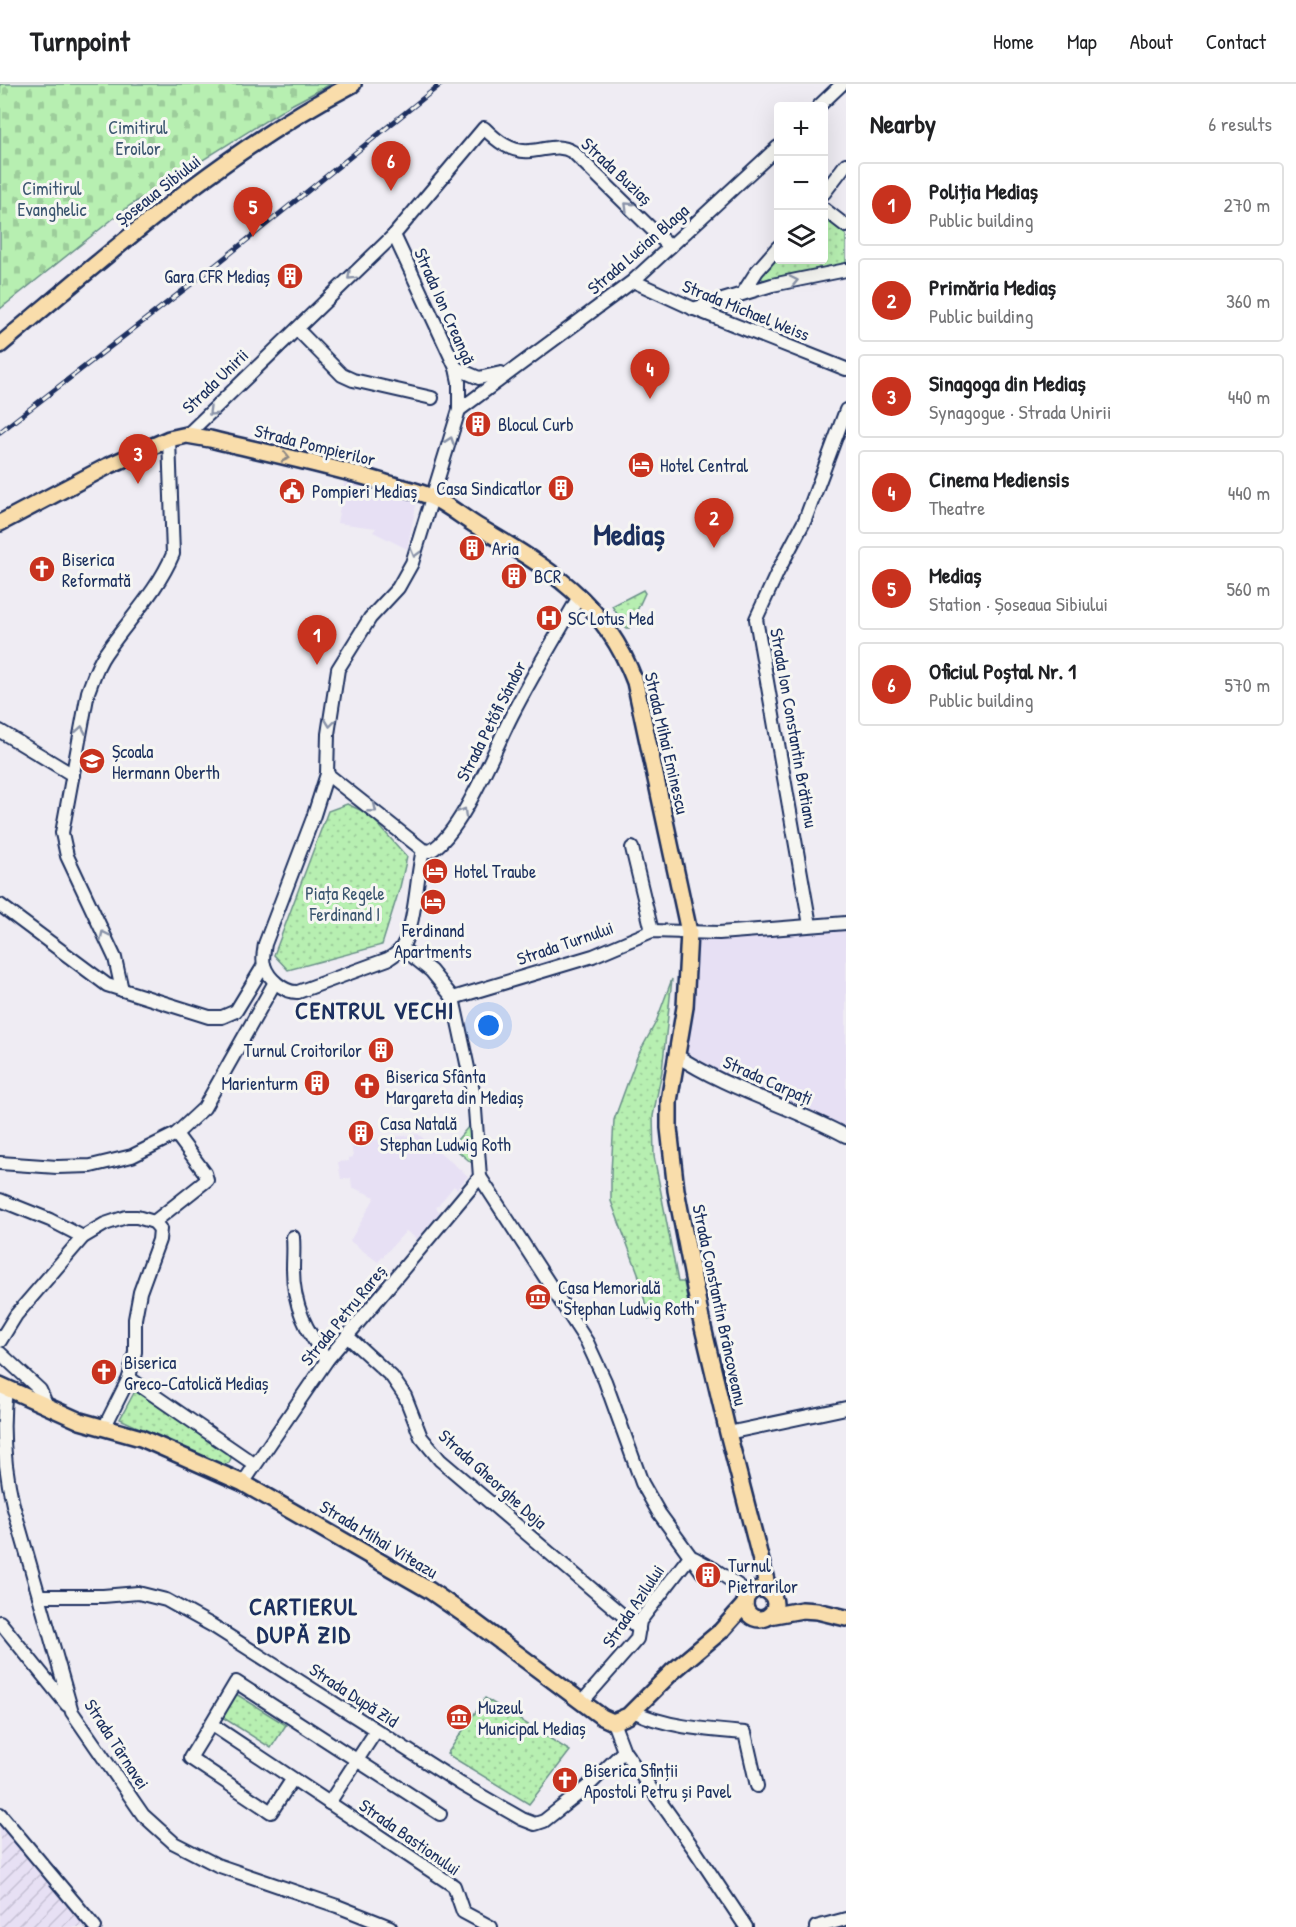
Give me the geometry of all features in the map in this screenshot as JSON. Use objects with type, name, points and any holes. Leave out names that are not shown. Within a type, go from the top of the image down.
[{"type":"main road","name":"Șoseaua Sibiului","points":[[0,345],[140,229],[240,151],[352,84]]},
{"type":"main road","name":"Strada Unirii","points":[[0,523],[108,466],[169,439],[188,435]]},
{"type":"main road","name":"Strada Pompierilor","points":[[188,435],[356,474],[431,497]]},
{"type":"main road","name":"Strada Mihai Eminescu","points":[[431,497],[538,562],[580,596],[606,627],[630,669],[635,682],[689,932],[685,1007],[676,1055]]},
{"type":"main road","name":"Strada Constantin Brâncoveanu","points":[[676,1055],[669,1101],[674,1179],[701,1319],[761,1560],[756,1596],[774,1609],[762,1617]]},
{"type":"main road","name":"Strada Mihai Viteazu","points":[[2,1388],[48,1408],[104,1428],[141,1438],[243,1483],[429,1590],[602,1717],[613,1722]]},
{"type":"main road","points":[[756,1596],[802,1610],[846,1618]]},
{"type":"main road","points":[[756,1596],[748,1613],[762,1617]]},
{"type":"main road","points":[[613,1722],[621,1720],[633,1711],[672,1672],[721,1631],[756,1596]]},
{"type":"main road","points":[[721,1631],[762,1617],[802,1610]]},
{"type":"street","points":[[823,102],[842,84]]},
{"type":"street","name":"Strada Buziaș","points":[[394,236],[484,128],[496,140],[519,151],[529,152],[556,147],[566,148],[573,152],[670,247]]},
{"type":"street","name":"Strada Lucian Blaga","points":[[459,410],[633,281],[774,151]]},
{"type":"street","points":[[828,188],[846,164]]},
{"type":"street","points":[[826,210],[846,226]]},
{"type":"street","name":"Strada Unirii","points":[[188,435],[394,236]]},
{"type":"street","name":"Strada Ion Creangă","points":[[327,774],[328,734],[338,669],[370,618],[398,588],[412,563],[459,410],[456,368],[394,236]]},
{"type":"street","points":[[743,293],[757,271],[774,252]]},
{"type":"street","points":[[693,309],[743,293],[846,270]]},
{"type":"street","name":"Strada Michael Weiss","points":[[633,281],[693,309],[846,369]]},
{"type":"street","points":[[297,329],[342,375],[353,380],[432,398]]},
{"type":"street","name":"Strada Lucian Blaga","points":[[456,368],[479,378],[514,369]]},
{"type":"street","name":"Strada Ion Constantin Brătianu","points":[[810,925],[756,619],[805,520],[846,410]]},
{"type":"street","points":[[122,990],[115,958],[63,844],[63,822],[88,692],[95,673],[104,655],[143,605],[167,569],[173,554],[169,439]]},
{"type":"street","name":"Strada Petőfi Sándor","points":[[423,850],[430,851],[445,840],[463,812],[512,714],[580,596]]},
{"type":"street","points":[[0,731],[73,775]]},
{"type":"street","points":[[0,905],[95,978],[122,990],[209,1017],[222,1017],[236,1011],[264,965],[265,944],[313,818],[327,774],[423,850],[409,932],[402,948],[388,959],[298,992],[288,991],[275,982],[264,965]]},
{"type":"street","points":[[632,848],[652,931]]},
{"type":"street","name":"Strada Turnului","points":[[453,998],[593,956],[652,931],[719,933],[846,923]]},
{"type":"street","points":[[402,948],[431,971],[453,998],[474,1096],[480,1177],[587,1342],[605,1381],[642,1483],[659,1513],[702,1572]]},
{"type":"street","points":[[0,1163],[57,1167],[91,1166],[132,1156],[176,1134],[204,1108],[275,982]]},
{"type":"street","name":"Strada Carpați","points":[[676,1055],[717,1078],[846,1136]]},
{"type":"street","points":[[154,1222],[207,1180],[205,1173],[176,1134]]},
{"type":"street","name":"Strada Petru Rareș","points":[[243,1483],[327,1360],[480,1177]]},
{"type":"street","points":[[0,1200],[50,1220],[83,1237]]},
{"type":"street","points":[[0,1341],[16,1315],[83,1237],[105,1224],[126,1216],[154,1222],[160,1229],[159,1240],[140,1292],[135,1319],[135,1352],[129,1378],[104,1428]]},
{"type":"street","points":[[293,1237],[293,1271],[300,1315],[308,1333],[327,1360]]},
{"type":"street","name":"Strada Gheorghe Doja","points":[[347,1336],[392,1377],[405,1396],[421,1437],[440,1460],[639,1629]]},
{"type":"street","points":[[0,1353],[40,1390],[48,1408]]},
{"type":"street","points":[[129,1378],[254,1464]]},
{"type":"street","name":"Strada Târnavei","points":[[2,1388],[6,1476],[22,1540],[72,1712],[143,1815],[174,1843],[217,1865],[337,1906],[390,1927]]},
{"type":"street","points":[[728,1433],[846,1408]]},
{"type":"street","points":[[690,1557],[714,1569],[756,1596]]},
{"type":"street","name":"Strada Azilului","points":[[582,1702],[637,1640],[640,1621],[690,1557]]},
{"type":"street","points":[[713,1579],[756,1596]]},
{"type":"street","name":"Strada După Zid","points":[[39,1596],[103,1596],[138,1593],[166,1600],[213,1626],[461,1784],[535,1824],[544,1821],[578,1794],[624,1751]]},
{"type":"street","points":[[0,1622],[72,1712]]},
{"type":"street","name":"Strada Bastionului","points":[[292,1780],[271,1812],[190,1758],[236,1682],[440,1814]]},
{"type":"street","points":[[633,1711],[647,1718],[745,1734],[756,1786]]},
{"type":"street","points":[[613,1722],[624,1751],[694,1849],[739,1925]]},
{"type":"street","name":"Strada Bastionului","points":[[211,1724],[453,1886],[463,1912],[491,1927]]},
{"type":"street","points":[[329,1803],[376,1731]]},
{"type":"street","points":[[0,1814],[94,1927]]},
{"type":"street","points":[[816,1927],[846,1919]]},
{"type":"shaded area","points":[[345,479],[417,501],[407,549],[373,532],[376,528],[337,523]]},
{"type":"shaded area","points":[[846,923],[846,1136],[676,1055],[689,932]]},
{"type":"shaded area","points":[[418,1134],[468,1176],[457,1189],[454,1186],[436,1208],[440,1212],[417,1239],[406,1231],[378,1262],[350,1241],[375,1197],[352,1187],[351,1178],[341,1179],[338,1162],[349,1161],[349,1158],[353,1157],[351,1143]]},
{"type":"shaded area","points":[[0,1812],[79,1901],[102,1927],[0,1927]]},
{"type":"green space","points":[[0,84],[331,84],[291,105],[129,206],[0,309]]},
{"type":"green space","points":[[828,220],[846,235],[846,270],[772,285],[759,277],[774,253],[774,264],[828,264]]},
{"type":"green space","points":[[643,590],[645,593],[629,628],[626,628],[612,606]]},
{"type":"green space","name":"Piața Regele Ferdinand I","points":[[347,804],[369,814],[407,857],[382,945],[288,970],[274,955],[328,811]]},
{"type":"green space","points":[[672,979],[662,1071],[653,1116],[654,1156],[678,1282],[684,1282],[690,1313],[649,1319],[638,1273],[611,1201],[614,1120],[637,1057],[656,1022]]},
{"type":"green space","points":[[469,1126],[474,1165],[452,1146]]},
{"type":"green space","points":[[135,1391],[227,1450],[231,1458],[229,1463],[222,1465],[215,1463],[120,1419]]},
{"type":"green space","points":[[236,1694],[286,1725],[271,1748],[222,1717]]},
{"type":"green space","points":[[485,1698],[570,1751],[529,1804],[447,1754]]},
{"type":"tunnel","points":[[702,1572],[713,1579]]},
{"type":"railway","points":[[0,432],[212,268],[441,84]]},
{"type":"place","name":"Oficiul Poștal Nr. 1","points":[[391,191]]},
{"type":"place","name":"Mediaș","points":[[253,237]]},
{"type":"place","name":"Gara CFR Mediaș","points":[[290,276]]},
{"type":"place","name":"Cinema Mediensis","points":[[650,399]]},
{"type":"place","name":"Blocul Curb","points":[[478,424]]},
{"type":"place","name":"Hotel Central","points":[[641,465]]},
{"type":"place","name":"Sinagoga din Mediaș","points":[[138,484]]},
{"type":"place","name":"Casa Sindicatlor","points":[[561,488]]},
{"type":"place","name":"Pompieri Mediaș","points":[[292,491]]},
{"type":"place","name":"Aria","points":[[472,548]]},
{"type":"place","name":"Primăria Mediaș","points":[[714,548]]},
{"type":"place","name":"Biserica Reformată","points":[[42,569]]},
{"type":"place","name":"BCR","points":[[514,576]]},
{"type":"place","name":"SC Lotus Med","points":[[549,618]]},
{"type":"place","name":"Poliția Mediaș","points":[[317,665]]},
{"type":"place","name":"Școala Hermann Oberth","points":[[92,761]]},
{"type":"place","name":"Hotel Traube","points":[[435,871]]},
{"type":"place","name":"Ferdinand Apartments","points":[[433,902]]},
{"type":"place","name":"Turnul Croitorilor","points":[[381,1050]]},
{"type":"place","name":"Marienturm","points":[[317,1083]]},
{"type":"place","name":"Biserica Sfânta Margareta din Mediaș","points":[[367,1086]]},
{"type":"place","name":"Casa Natală Stephan Ludwig Roth","points":[[361,1133]]},
{"type":"place","name":"Casa Memorială \"Stephan Ludwig Roth\"","points":[[538,1297]]},
{"type":"place","name":"Biserica Greco-Catolică Mediaș","points":[[104,1372]]},
{"type":"place","name":"Turnul Pietrarilor","points":[[708,1575]]},
{"type":"place","name":"Muzeul Municipal Mediaș","points":[[459,1717]]},
{"type":"place","name":"Biserica Sfinții Apostoli Petru și Pavel","points":[[565,1780]]},
{"type":"district","name":"Mediaș","points":[[629,534]]},
{"type":"district","name":"CENTRUL VECHI","points":[[375,1010]]},
{"type":"district","name":"CARTIERUL DUPĂ ZID","points":[[304,1620]]},
{"type":"park label","name":"Cimitirul Eroilor","points":[[138,137]]},
{"type":"park label","name":"Cimitirul Evanghelic","points":[[52,198]]}]
